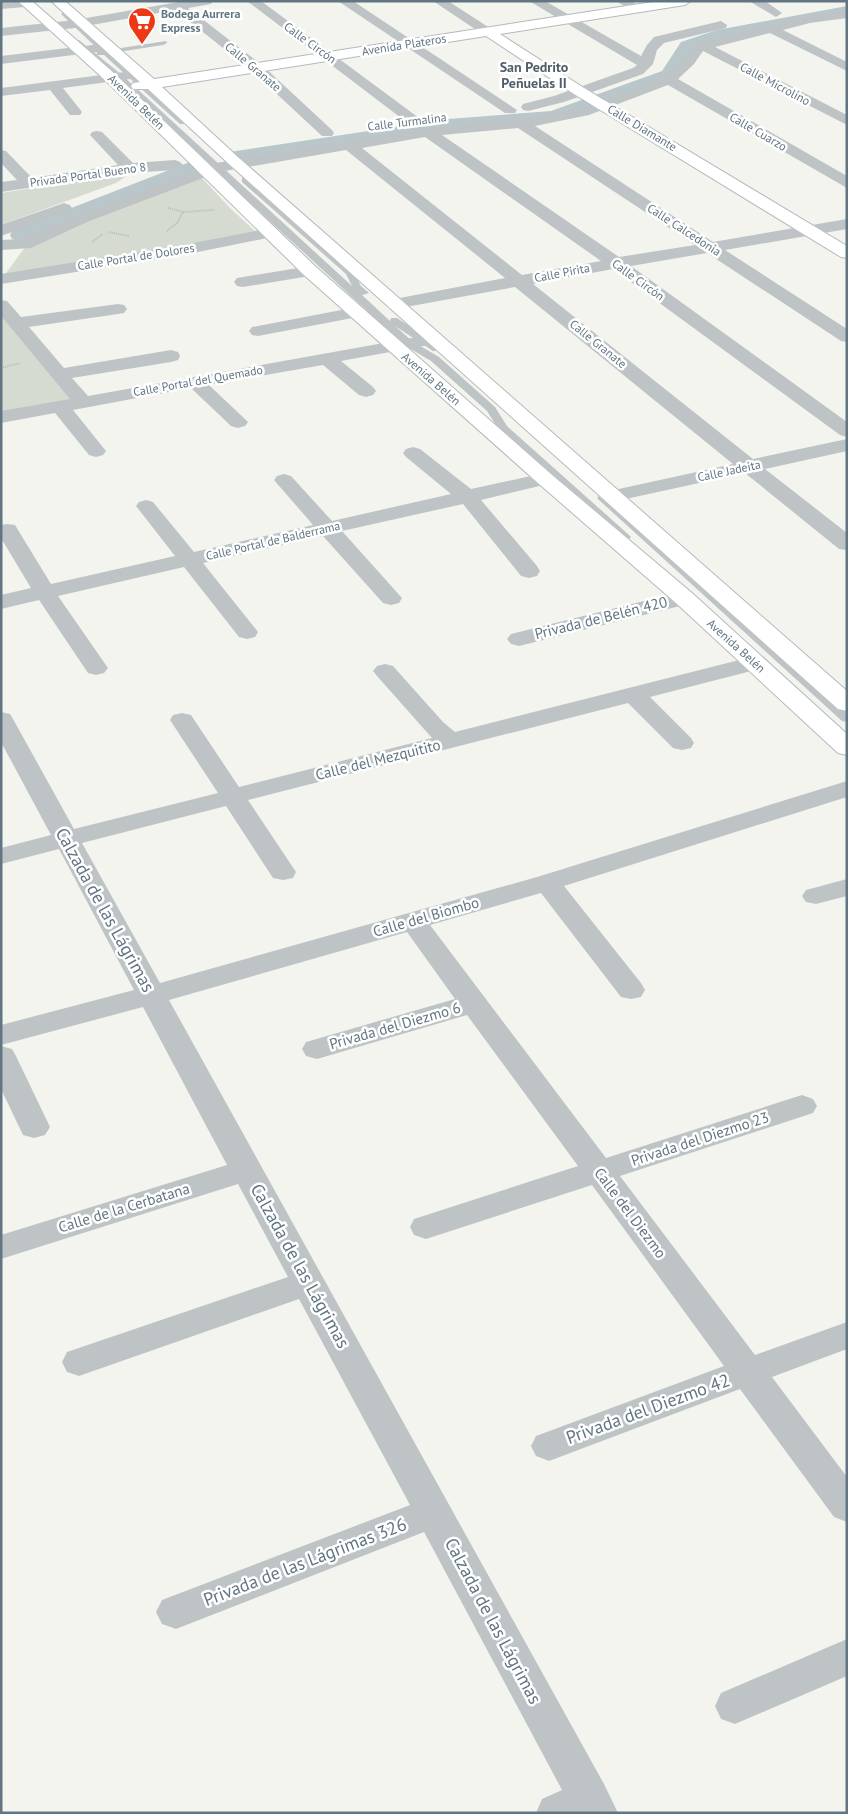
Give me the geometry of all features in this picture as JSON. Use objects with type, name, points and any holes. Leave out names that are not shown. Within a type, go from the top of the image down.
[{"type":"main road","name":"Avenida Belén","points":[[57,1],[98,51],[213,159],[395,304],[430,339],[612,496],[847,704]]},
{"type":"main road","name":"Avenida Plateros","points":[[131,81],[257,68],[685,1]]},
{"type":"main road","name":"Avenida Belén","points":[[25,2],[50,24],[98,51],[213,159],[242,205],[310,271],[357,312],[401,344],[545,480],[684,598],[847,748]]},
{"type":"main road","name":"Calle Diamante","points":[[489,32],[591,98],[847,253]]},
{"type":"street","points":[[74,20],[125,1]]},
{"type":"street","points":[[1,32],[207,1]]},
{"type":"street","name":"Calle Circón","points":[[253,1],[414,121]]},
{"type":"street","points":[[344,1],[510,110]]},
{"type":"street","name":"Calle Diamante","points":[[439,1],[489,32]]},
{"type":"street","points":[[535,1],[646,64],[647,56],[659,40],[737,22]]},
{"type":"street","points":[[622,1],[636,9]]},
{"type":"street","points":[[756,1],[776,13],[756,18]]},
{"type":"street","points":[[1,5],[25,2]]},
{"type":"street","points":[[74,20],[84,5]]},
{"type":"street","name":"Calle Granate","points":[[177,6],[257,68],[332,132],[308,136]]},
{"type":"street","points":[[703,46],[810,19],[847,14]]},
{"type":"street","points":[[770,28],[847,67]]},
{"type":"street","name":"Calle Turmalina","points":[[385,125],[591,98],[669,80],[689,61],[698,48],[703,46]]},
{"type":"street","name":"Calle Microlino","points":[[703,46],[847,121]]},
{"type":"street","points":[[1,60],[98,51]]},
{"type":"street","name":"Calle Turmalina","points":[[124,184],[213,159],[350,145],[428,132],[521,124],[559,118],[638,71],[646,64]]},
{"type":"street","name":"Calle Cuarzo","points":[[669,80],[847,183]]},
{"type":"street","points":[[1,92],[53,85],[131,81]]},
{"type":"street","points":[[53,85],[75,112]]},
{"type":"street","name":"Calle Calcedonia","points":[[521,124],[847,337]]},
{"type":"street","name":"Calle Circón","points":[[428,132],[616,263],[847,431]]},
{"type":"street","points":[[97,135],[129,168]]},
{"type":"street","name":"Calle Granate","points":[[350,145],[847,544]]},
{"type":"street","points":[[1,154],[28,183]]},
{"type":"street","name":"Calle Turmalina","points":[[1,245],[25,244],[213,159]]},
{"type":"street","name":"Privada Portal Bueno 8","points":[[1,187],[129,168],[213,159]]},
{"type":"street","points":[[1,231],[78,202]]},
{"type":"street","name":"Calle Pirita","points":[[395,304],[616,263],[847,224]]},
{"type":"street","name":"Calle Portal de Dolores","points":[[1,279],[188,249],[271,233]]},
{"type":"street","points":[[1,267],[6,260],[25,244]]},
{"type":"street","points":[[243,282],[310,271]]},
{"type":"street","points":[[1,305],[83,402]]},
{"type":"street","points":[[17,323],[118,309]]},
{"type":"street","points":[[258,331],[357,312]]},
{"type":"street","name":"Calle Portal del Quemado","points":[[1,418],[430,339]]},
{"type":"street","points":[[60,374],[171,356]]},
{"type":"street","points":[[326,358],[366,391]]},
{"type":"street","points":[[195,382],[238,422]]},
{"type":"street","points":[[60,406],[96,450]]},
{"type":"street","name":"Calle Jadeita","points":[[612,496],[847,445]]},
{"type":"street","points":[[413,453],[469,498],[529,571]]},
{"type":"street","points":[[284,480],[391,598]]},
{"type":"street","name":"Calle Portal de Balderrama","points":[[1,602],[191,561],[327,528],[545,480]]},
{"type":"street","points":[[146,506],[247,632]]},
{"type":"street","points":[[7,530],[44,593],[96,668]]},
{"type":"street","name":"Privada de Belén 420","points":[[519,639],[684,598]]},
{"type":"street","name":"Calle del Mezquitito","points":[[1,856],[755,663]]},
{"type":"street","points":[[385,671],[434,727],[450,742]]},
{"type":"street","points":[[633,694],[682,743]]},
{"type":"street","name":"Calzada de las Lágrimas","points":[[1,719],[11,758],[67,839],[434,1512],[581,1808]]},
{"type":"street","points":[[182,720],[283,872]]},
{"type":"street","name":"Calle del Biombo","points":[[1,1035],[152,995],[547,882],[847,788]]},
{"type":"street","points":[[547,882],[631,990]]},
{"type":"street","points":[[816,896],[847,887]]},
{"type":"street","name":"Calle del Diezmo","points":[[413,921],[847,1506]]},
{"type":"street","name":"Privada del Diezmo 6","points":[[317,1049],[474,1003]]},
{"type":"street","points":[[1,1056],[34,1127]]},
{"type":"street","name":"Privada del Diezmo 23","points":[[426,1228],[802,1106]]},
{"type":"street","name":"Calle de la Cerbatana","points":[[1,1246],[247,1170]]},
{"type":"street","points":[[78,1362],[309,1284]]},
{"type":"street","name":"Privada del Diezmo 42","points":[[549,1446],[847,1335]]},
{"type":"street","name":"Privada de las Lágrimas 326","points":[[176,1612],[434,1512]]},
{"type":"street","points":[[735,1706],[847,1657]]},
{"type":"lane","points":[[98,51],[163,43]]},
{"type":"lane","points":[[213,159],[350,273],[357,287],[400,326],[430,339],[847,718]]},
{"type":"lane","points":[[213,159],[401,344],[435,359],[491,409],[503,428],[847,734]]},
{"type":"path","points":[[165,207],[183,212],[227,209],[242,205]]},
{"type":"path","points":[[161,232],[168,230],[177,223],[183,212]]},
{"type":"path","points":[[105,231],[137,237]]},
{"type":"shaded area","points":[[115,175],[128,175],[116,183],[1,225],[1,193]]},
{"type":"shaded area","points":[[201,177],[257,233],[4,276],[28,243]]},
{"type":"shaded area","points":[[1,316],[76,405],[1,418]]},
{"type":"waterway","points":[[236,156],[448,124],[553,116],[668,74],[686,45],[717,34],[847,10]]},
{"type":"waterway","points":[[19,235],[195,165]]},
{"type":"place","name":"Bodega Aurrera Express","points":[[142,45]]},
{"type":"district","name":"San Pedrito Peñuelas II","points":[[534,76]]}]
